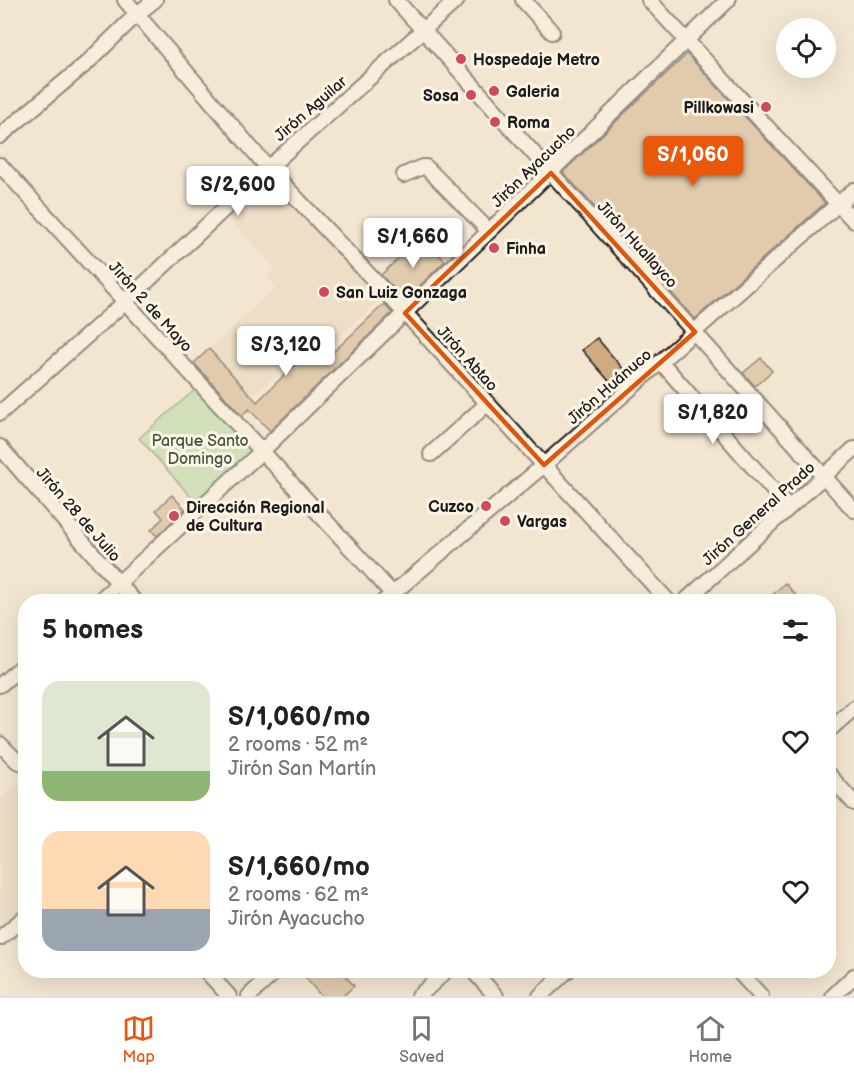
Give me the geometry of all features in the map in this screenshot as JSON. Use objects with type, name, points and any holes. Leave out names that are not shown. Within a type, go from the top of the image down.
[{"type":"street","name":"Jirón Abtao","points":[[125,0],[268,168],[405,313],[662,594]]},
{"type":"street","points":[[0,136],[88,62],[137,14],[155,0]]},
{"type":"street","name":"Jirón Huallayco","points":[[396,0],[854,510]]},
{"type":"street","name":"Jirón Aguilar","points":[[0,413],[125,302],[268,168],[457,0]]},
{"type":"street","points":[[523,0],[552,32]]},
{"type":"street","points":[[649,0],[854,221]]},
{"type":"street","name":"Jirón Ayacucho","points":[[107,594],[262,451],[728,0]]},
{"type":"street","name":"Jirón 2 de Mayo","points":[[0,165],[262,451],[388,594]]},
{"type":"street","points":[[404,175],[426,167],[489,231]]},
{"type":"street","name":"Jirón Huánuco","points":[[398,594],[854,190]]},
{"type":"street","points":[[661,362],[788,507]]},
{"type":"street","points":[[431,454],[487,404]]},
{"type":"street","name":"Jirón 28 de Julio","points":[[0,447],[127,594]]},
{"type":"street","name":"Jirón General Prado","points":[[693,594],[854,449]]},
{"type":"street","points":[[0,685],[18,670]]},
{"type":"street","points":[[836,724],[854,708]]},
{"type":"street","points":[[0,744],[18,761]]},
{"type":"street","points":[[836,783],[854,803]]},
{"type":"street","points":[[0,938],[18,923]]},
{"type":"street","points":[[833,996],[854,976]]},
{"type":"street","points":[[213,978],[230,996]]},
{"type":"street","points":[[249,996],[268,978]]},
{"type":"street","points":[[419,996],[438,978]]},
{"type":"street","points":[[479,978],[496,996]]},
{"type":"street","points":[[540,996],[559,978]]},
{"type":"street","points":[[744,978],[761,996]]},
{"type":"highlighted area","points":[[551,173],[695,332],[544,465],[405,313]]},
{"type":"shaded area","name":"San Luiz Gonzaga","points":[[271,178],[382,297],[327,348],[317,337],[252,397],[209,349],[276,287],[266,276],[275,268],[227,216]]},
{"type":"shaded area","points":[[16,785],[18,787],[18,914],[0,930],[0,799]]},
{"type":"green space","name":"Parque Santo Domingo","points":[[197,388],[256,451],[198,505],[139,438]]},
{"type":"building","points":[[687,54],[825,203],[695,319],[563,172]]},
{"type":"building","points":[[423,238],[445,261],[405,300],[381,275]]},
{"type":"building","points":[[384,304],[392,313],[270,431],[249,409],[242,416],[194,363],[209,349],[257,402],[316,344],[328,357]]},
{"type":"building","points":[[597,338],[630,377],[616,389],[582,350]]},
{"type":"building","points":[[761,358],[772,371],[755,386],[743,373]]},
{"type":"building","name":"Dirección Regional de Cultura","points":[[172,495],[185,509],[157,536],[151,530],[163,518],[156,510]]},
{"type":"building","points":[[785,583],[795,594],[773,594]]},
{"type":"building","points":[[306,978],[347,978],[354,986],[343,996],[321,996]]},
{"type":"place","name":"Hospedaje Metro","points":[[461,59]]},
{"type":"place","name":"Galeria","points":[[494,91]]},
{"type":"place","name":"Sosa","points":[[471,95]]},
{"type":"place","name":"Pillkowasi","points":[[766,107]]},
{"type":"place","name":"Roma","points":[[495,122]]},
{"type":"place","name":"Finha","points":[[494,248]]},
{"type":"place","name":"San Luiz Gonzaga","points":[[324,292]]},
{"type":"place","name":"Cuzco","points":[[486,506]]},
{"type":"place","name":"Dirección Regional de Cultura","points":[[174,516]]},
{"type":"place","name":"Vargas","points":[[505,521]]}]
